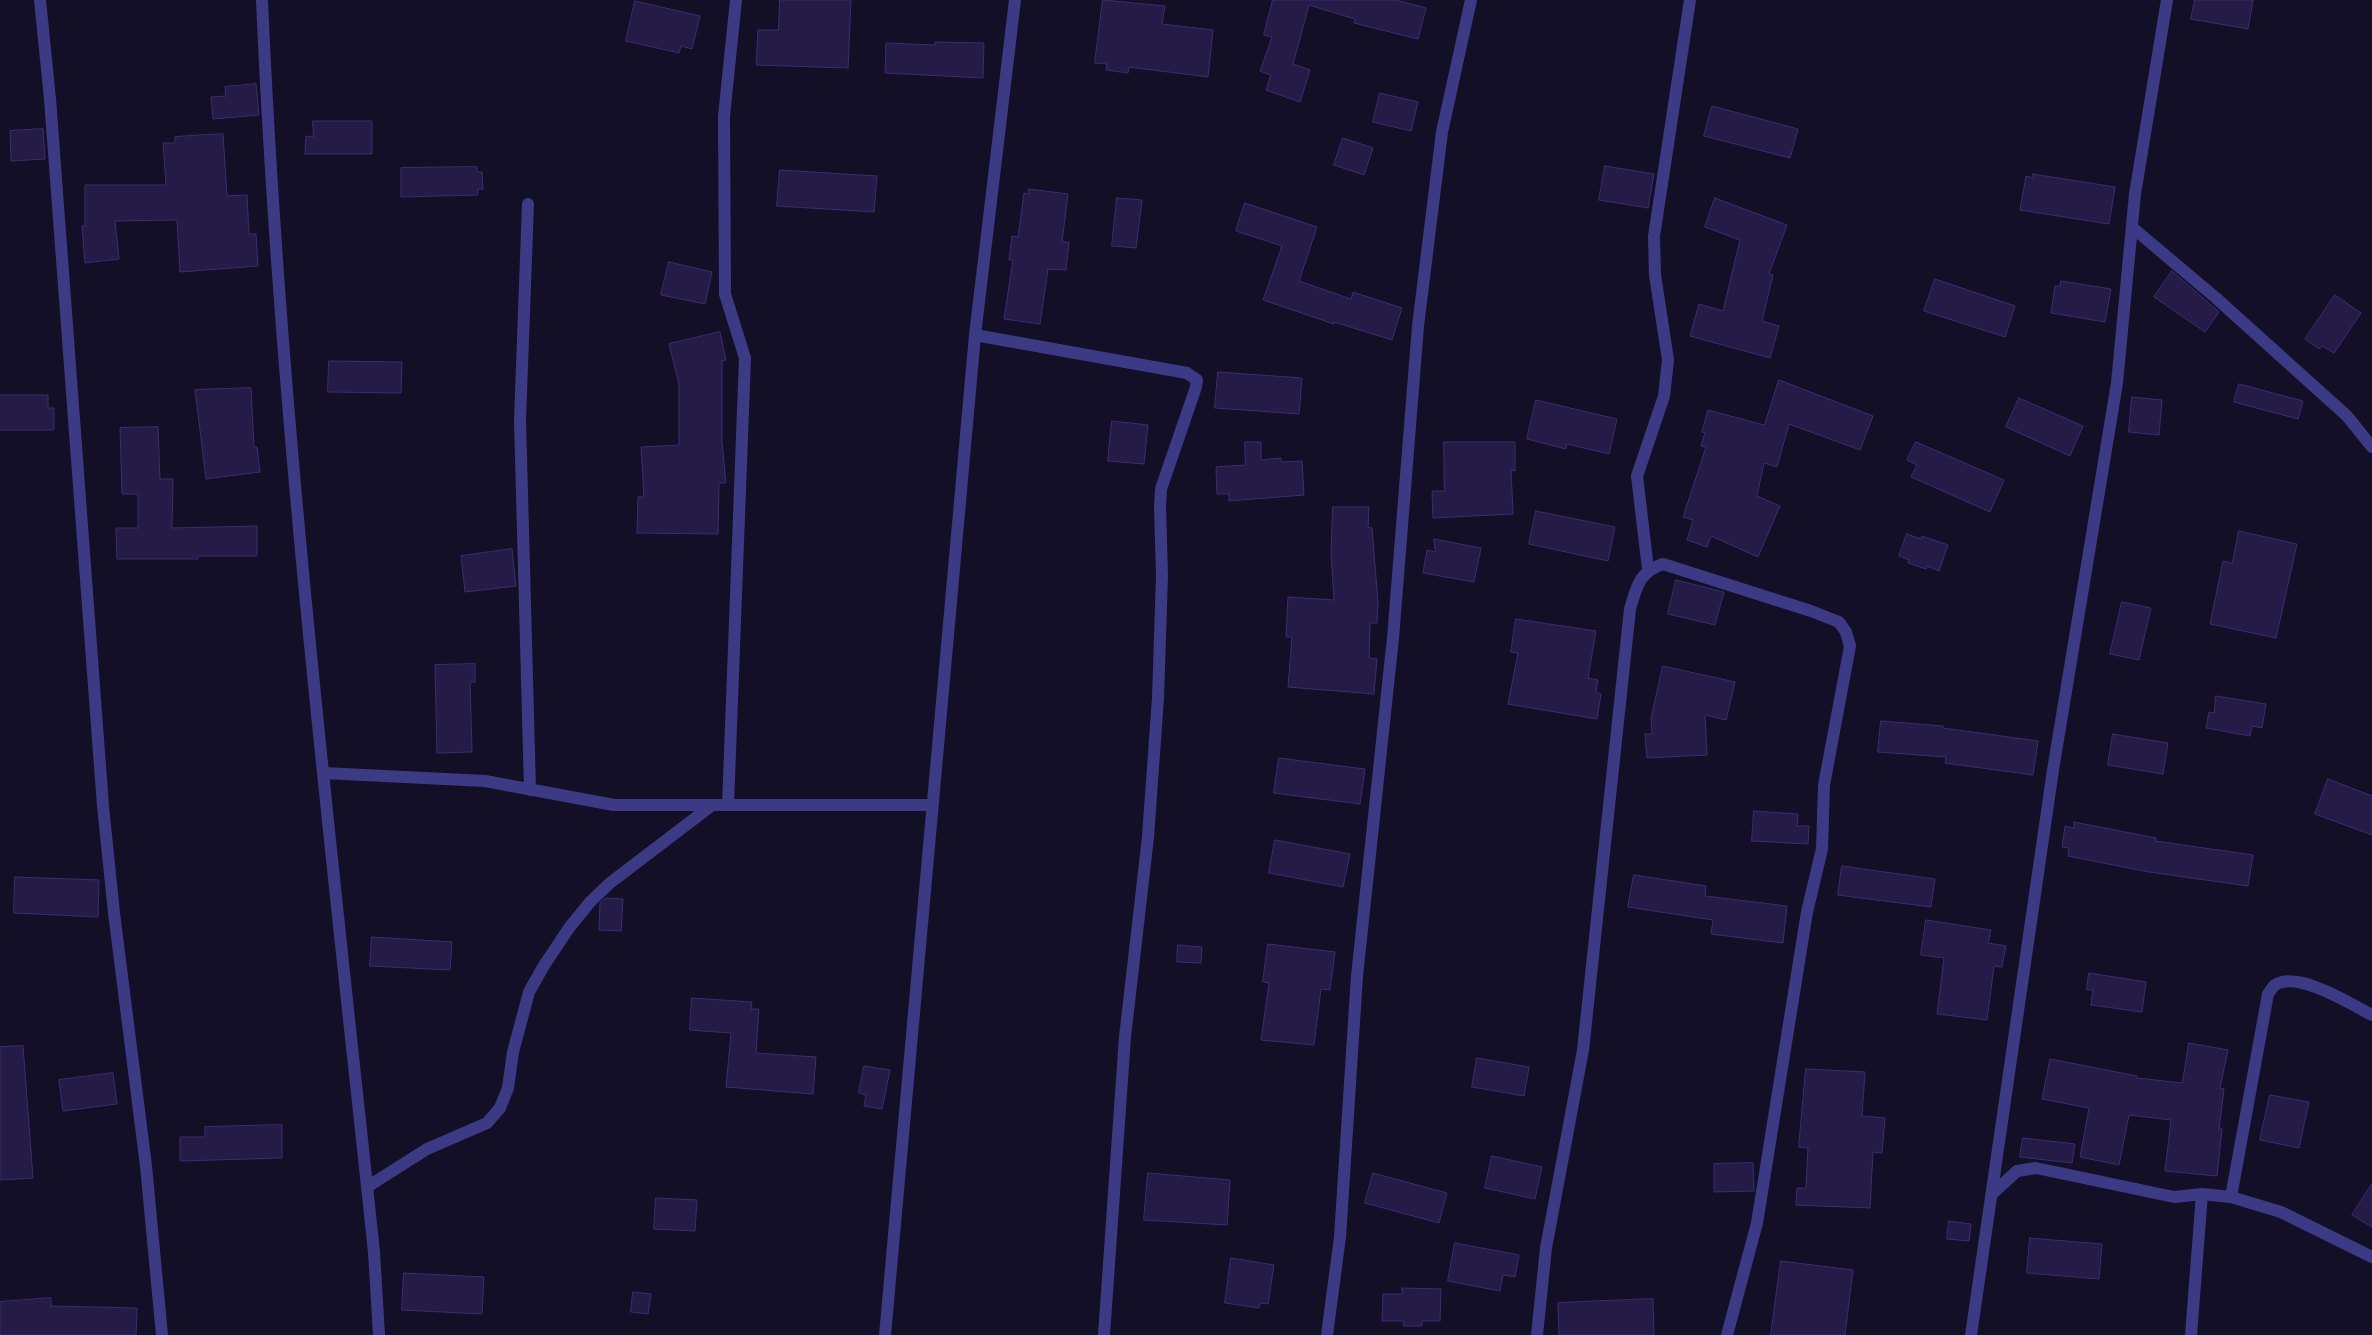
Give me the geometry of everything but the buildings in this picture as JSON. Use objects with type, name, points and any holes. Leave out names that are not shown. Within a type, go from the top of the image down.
[{"type":"street","points":[[40,0],[50,99],[103,806],[114,912],[146,1166],[162,1335]]},
{"type":"street","points":[[262,0],[266,103],[295,498],[374,1252],[379,1335]]},
{"type":"street","points":[[728,805],[745,358],[724,294],[724,116],[736,0]]},
{"type":"street","points":[[885,1335],[931,805],[975,335],[1015,0]]},
{"type":"street","points":[[1328,1335],[1340,1237],[1356,976],[1393,638],[1418,326],[1442,132],[1471,0]]},
{"type":"street","points":[[1648,569],[1637,476],[1664,396],[1668,360],[1655,275],[1654,236],[1690,0]]},
{"type":"street","points":[[1971,1335],[2053,770],[2117,383],[2135,194],[2167,0]]},
{"type":"street","points":[[528,204],[520,420],[530,790]]},
{"type":"street","points":[[2133,228],[2216,298],[2347,416],[2372,447]]},
{"type":"street","points":[[975,335],[1187,373],[1196,380],[1196,387],[1161,489],[1162,576],[1157,708],[1148,837],[1125,1037],[1104,1335]]},
{"type":"street","points":[[1537,1335],[1546,1248],[1583,1050],[1630,609],[1638,584],[1648,569],[1663,564],[1811,611],[1839,622],[1846,632],[1850,646],[1824,785],[1822,849],[1807,912],[1757,1223],[1726,1335]]},
{"type":"street","points":[[324,773],[485,781],[614,805],[931,805]]},
{"type":"street","points":[[367,1187],[427,1149],[487,1123],[500,1108],[508,1088],[513,1052],[529,992],[569,928],[590,902],[610,883],[711,806]]},
{"type":"street","points":[[2231,1197],[2268,994],[2274,985],[2286,981],[2298,981],[2338,996],[2372,1015]]},
{"type":"street","points":[[1992,1193],[2017,1171],[2036,1168],[2174,1197],[2202,1194],[2231,1197],[2281,1212],[2372,1257]]},
{"type":"street","points":[[2191,1335],[2202,1194]]}]
